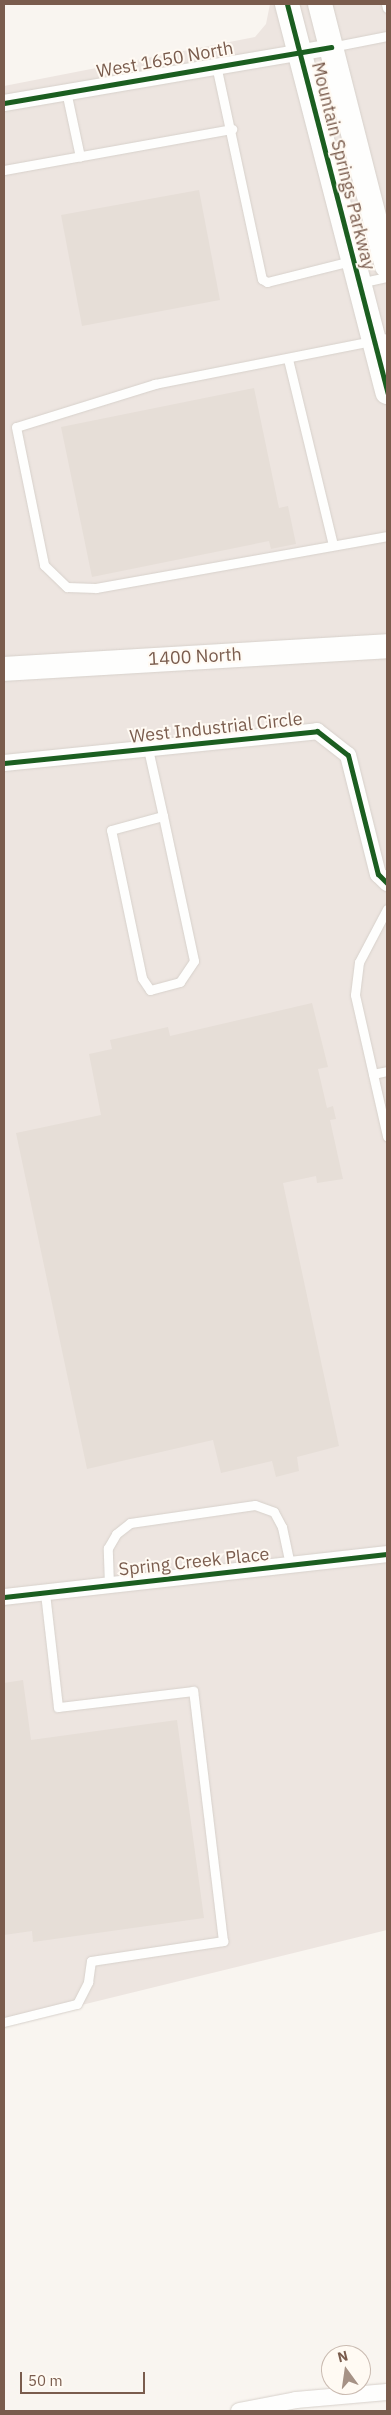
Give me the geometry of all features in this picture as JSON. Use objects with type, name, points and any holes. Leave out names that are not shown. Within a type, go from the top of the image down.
[{"type":"street","name":"Mountain Springs Parkway","points":[[288,4],[359,283],[381,339],[387,392]]},
{"type":"street","name":"Mountain Springs Parkway","points":[[320,4],[386,259]]},
{"type":"street","name":"West 1650 North","points":[[4,104],[216,64],[299,50],[331,47]]},
{"type":"street","name":"1400 North","points":[[4,669],[387,646]]},
{"type":"street","name":"West Industrial Circle","points":[[4,763],[317,731],[348,755],[378,874],[387,883]]},
{"type":"street","name":"Spring Creek Place","points":[[4,1597],[387,1554]]},
{"type":"street","points":[[239,2411],[296,2400],[387,2392]]},
{"type":"lane","points":[[386,4],[387,8]]},
{"type":"lane","points":[[331,47],[387,36]]},
{"type":"lane","points":[[216,64],[232,129],[262,279],[267,282],[353,260],[386,259]]},
{"type":"lane","points":[[66,91],[80,157]]},
{"type":"lane","points":[[4,170],[232,129]]},
{"type":"lane","points":[[359,283],[387,277]]},
{"type":"lane","points":[[381,339],[288,360],[155,384],[16,426],[44,565],[68,587],[91,588],[387,536]]},
{"type":"lane","points":[[288,360],[333,545]]},
{"type":"lane","points":[[148,749],[163,816],[194,961],[180,982],[150,990],[142,978],[111,830],[163,816]]},
{"type":"lane","points":[[387,909],[359,962],[355,995],[387,1136]]},
{"type":"lane","points":[[373,1074],[387,1071]]},
{"type":"lane","points":[[109,1585],[108,1548],[130,1523],[256,1505],[274,1512],[278,1520],[290,1565]]},
{"type":"lane","points":[[4,2022],[77,2004],[88,1982],[91,1960],[223,1941],[193,1691],[58,1707],[45,1593]]},
{"type":"shaded area","points":[[270,4],[387,4],[387,1930],[4,2024],[4,86],[255,37],[266,24]]},
{"type":"building","points":[[199,190],[220,300],[82,326],[61,215]]},
{"type":"building","points":[[254,388],[279,508],[288,506],[296,544],[271,549],[269,541],[92,577],[61,427]]},
{"type":"building","points":[[312,1003],[328,1067],[318,1069],[327,1108],[333,1106],[336,1119],[330,1120],[343,1179],[317,1183],[316,1176],[283,1183],[339,1446],[297,1457],[299,1471],[276,1477],[272,1461],[221,1473],[213,1440],[87,1469],[16,1133],[101,1115],[89,1054],[112,1049],[110,1040],[168,1027],[170,1036]]},
{"type":"building","points":[[23,1680],[31,1740],[177,1720],[204,1918],[33,1942],[32,1931],[4,1935],[4,1683]]},
{"type":"cycle path","points":[[287,4],[387,392]]},
{"type":"cycle path","points":[[4,103],[331,47]]},
{"type":"cycle path","points":[[4,763],[317,731],[348,755],[378,874],[387,883]]},
{"type":"cycle path","points":[[4,1597],[387,1554]]}]
